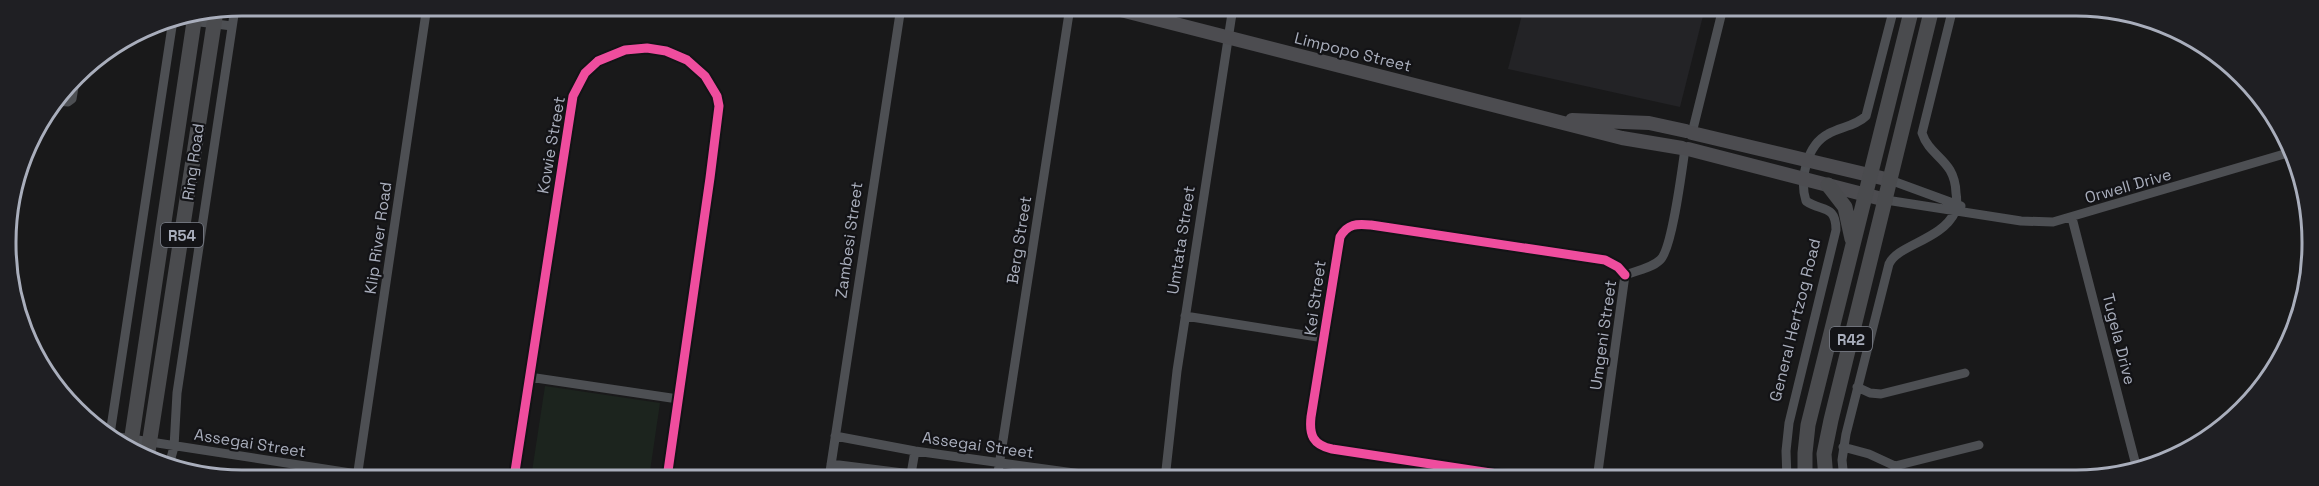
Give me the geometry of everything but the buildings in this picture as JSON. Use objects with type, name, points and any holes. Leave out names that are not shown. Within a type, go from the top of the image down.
[{"type":"main road","name":"R42","points":[[1805,470],[1808,424],[1910,16]]},
{"type":"main road","name":"R42","points":[[1825,470],[1826,443],[1930,16]]},
{"type":"main road","name":"Ring Road","points":[[149,449],[215,18]]},
{"type":"main road","name":"Ring Road","points":[[131,439],[195,22]]},
{"type":"main road","points":[[1828,185],[1846,210],[1852,245]]},
{"type":"street","name":"Klip River Road","points":[[358,470],[426,16]]},
{"type":"street","name":"Zambesi Street","points":[[830,470],[900,16]]},
{"type":"street","name":"Berg Street","points":[[999,470],[1069,16]]},
{"type":"street","name":"Limpopo Street","points":[[1144,16],[1622,138],[1685,149],[1886,200]]},
{"type":"street","name":"Umtata Street","points":[[1167,470],[1185,316],[1231,16]]},
{"type":"street","points":[[1685,149],[1695,144],[1695,138],[1689,132],[1721,16]]},
{"type":"street","points":[[1804,180],[1808,159],[1825,135],[1866,116],[1892,16]]},
{"type":"street","points":[[1843,470],[1843,447],[1891,259],[1932,236],[1956,207],[1956,186],[1951,169],[1926,142],[1922,133],[1951,16]]},
{"type":"street","name":"Ring Road","points":[[171,457],[174,447],[177,393],[233,17]]},
{"type":"street","points":[[215,18],[232,26]]},
{"type":"street","points":[[112,428],[173,28]]},
{"type":"street","name":"Kowie Street","points":[[515,470],[573,96],[585,73],[598,61],[635,48],[658,49],[687,60],[700,70],[715,91],[719,106],[668,470]]},
{"type":"street","name":"Limpopo Street","points":[[1554,120],[1649,123],[1890,180]]},
{"type":"street","name":"Umgeni Street","points":[[1598,470],[1626,276],[1664,257],[1669,242],[1685,149]]},
{"type":"street","name":"Orwell Drive","points":[[1890,180],[1970,212],[2033,222],[2053,222],[2284,154]]},
{"type":"street","name":"General Hertzog Road","points":[[1787,470],[1789,423],[1836,230],[1835,220],[1830,210],[1806,201],[1804,180]]},
{"type":"street","name":"Orwell Drive","points":[[1886,200],[1956,207]]},
{"type":"street","name":"Tugela Drive","points":[[2072,218],[2135,462]]},
{"type":"street","name":"Kei Street","points":[[1471,470],[1332,449],[1318,445],[1313,439],[1310,429],[1339,242],[1343,232],[1352,224],[1605,260],[1618,267],[1626,276]]},
{"type":"street","name":"Kei Street","points":[[1185,316],[1324,338]]},
{"type":"street","points":[[1857,387],[1870,393],[1881,394],[1965,373]]},
{"type":"street","points":[[529,377],[678,399]]},
{"type":"street","name":"Assegai Street","points":[[835,436],[915,451],[1047,470]]},
{"type":"street","name":"Assegai Street","points":[[138,443],[150,442],[319,470]]},
{"type":"street","points":[[1843,447],[1869,454],[1895,466],[1979,445]]},
{"type":"street","points":[[912,470],[915,451]]},
{"type":"street","points":[[831,465],[875,470]]},
{"type":"shaded area","points":[[1522,16],[1703,16],[1680,107],[1508,69]]},
{"type":"shaded area","points":[[545,386],[660,403],[650,470],[532,470]]},
{"type":"cycle path","points":[[515,470],[573,96],[585,73],[598,61],[625,50],[647,48],[666,51],[687,60],[705,76],[717,96],[719,106],[668,470]]},
{"type":"cycle path","points":[[1471,470],[1332,449],[1316,442],[1312,434],[1311,417],[1340,237],[1346,229],[1353,225],[1371,225],[1605,260],[1618,267],[1625,275]]}]
